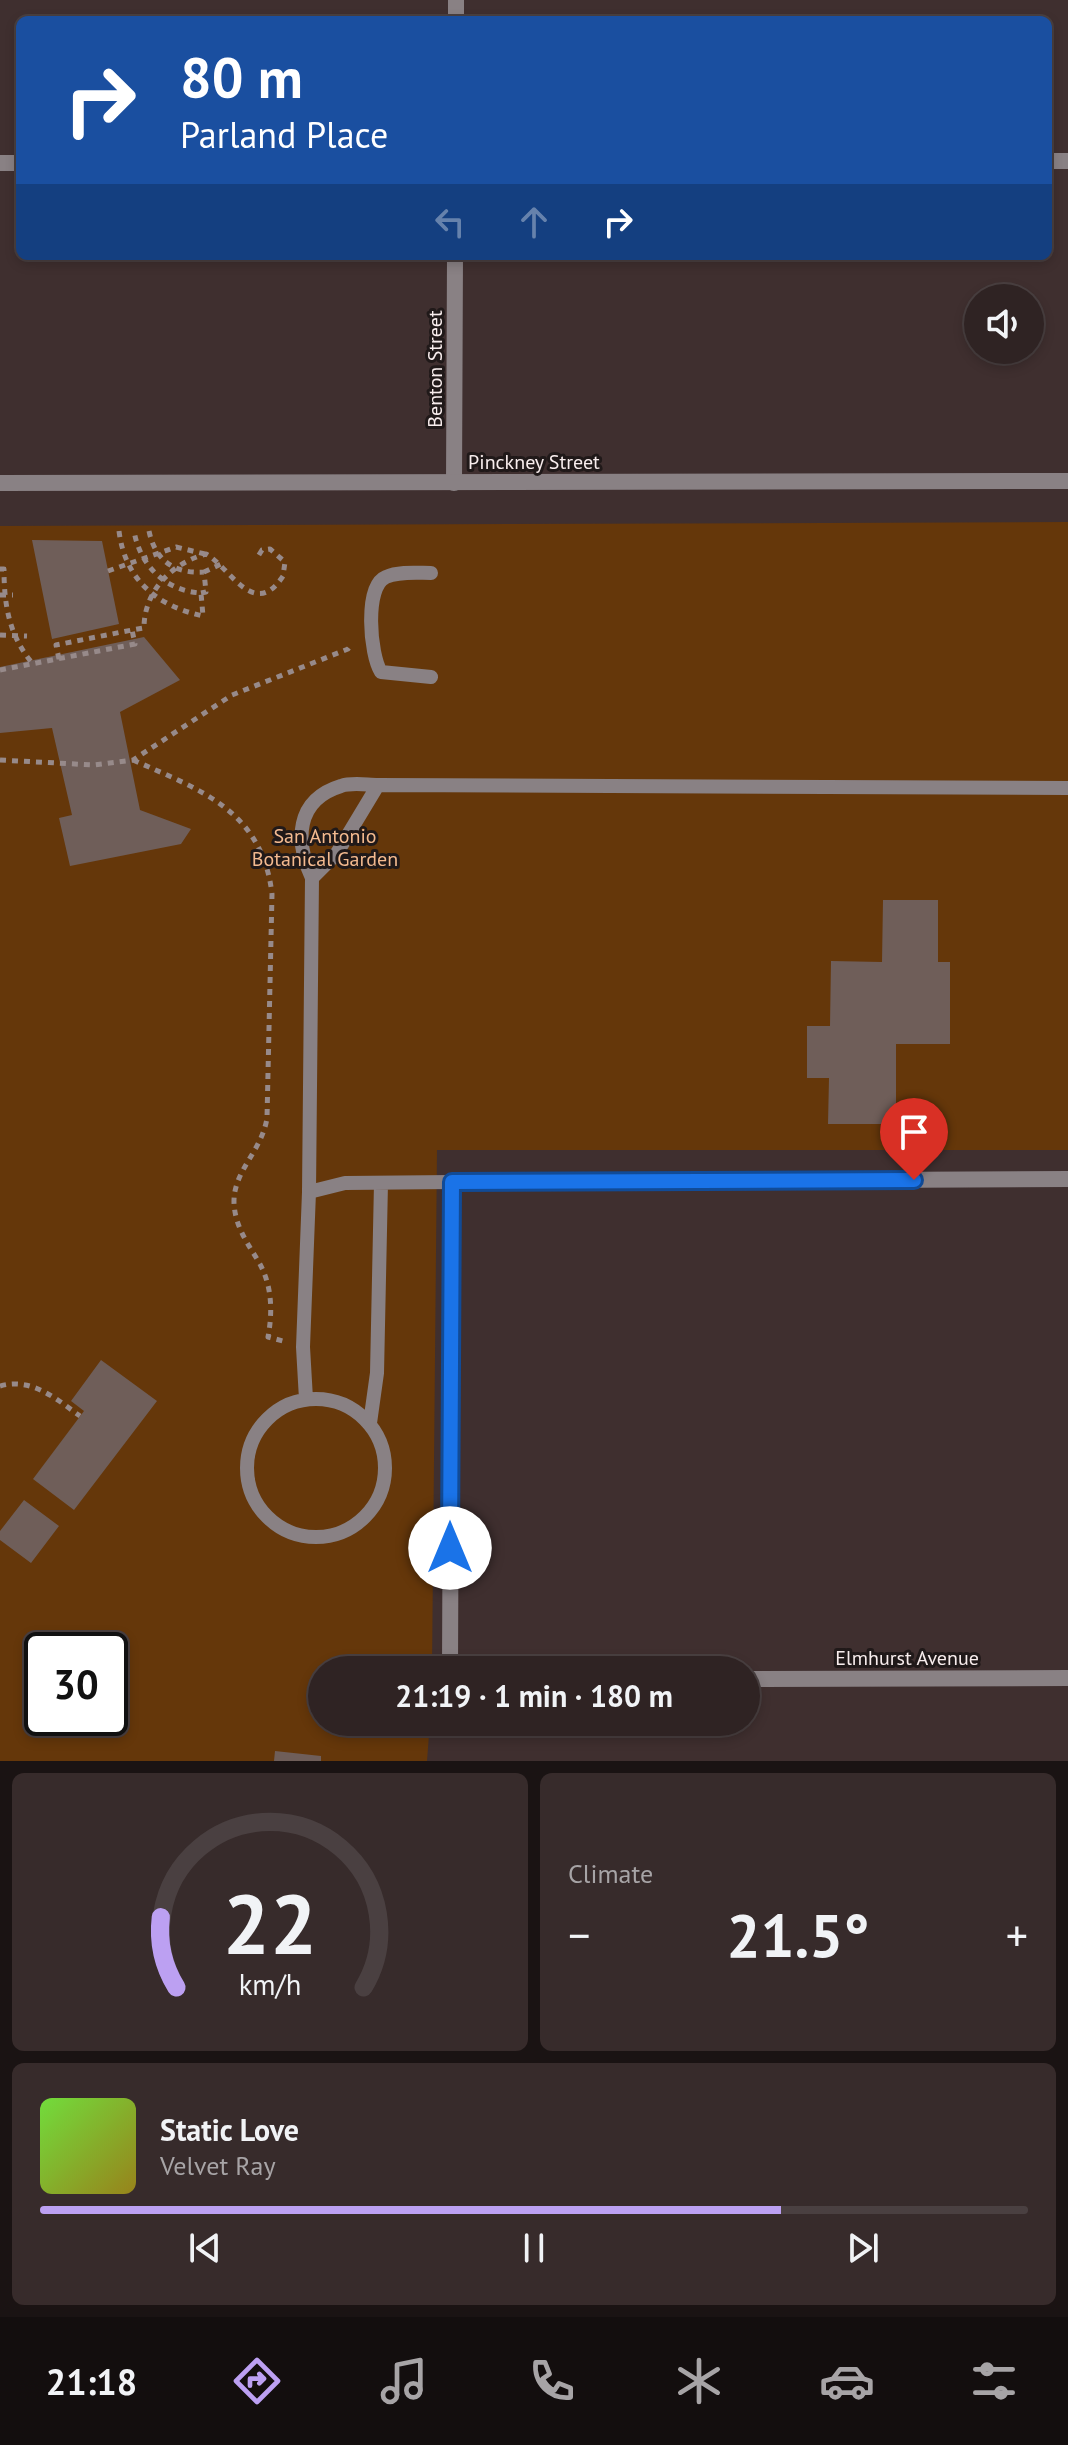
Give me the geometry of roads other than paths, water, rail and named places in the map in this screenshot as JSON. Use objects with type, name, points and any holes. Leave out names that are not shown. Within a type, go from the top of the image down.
[{"type":"street","name":"Benton Street","points":[[454,483],[455,260]]},
{"type":"street","name":"Pinckney Street","points":[[0,483],[1068,481]]},
{"type":"street","points":[[450,1656],[452,1182],[1068,1179]]},
{"type":"street","name":"Elmhurst Avenue","points":[[760,1679],[1068,1678]]},
{"type":"lane","points":[[431,573],[385,577],[376,586],[373,598],[373,651],[381,672],[431,677]]},
{"type":"lane","points":[[306,1399],[303,1347],[309,1192],[312,878],[302,858],[299,835],[308,811],[325,794],[342,785],[1068,788]]},
{"type":"lane","points":[[312,878],[337,853],[378,785]]},
{"type":"lane","points":[[309,1192],[345,1183],[452,1182]]},
{"type":"lane","points":[[370,1423],[377,1373],[381,1183]]},
{"type":"lane","points":[[306,1399],[330,1399],[352,1408],[370,1423],[382,1443],[386,1466],[383,1488],[373,1508],[357,1524],[336,1534],[314,1537],[292,1533],[273,1522],[258,1505],[248,1484],[247,1462],[252,1440],[265,1420],[284,1406],[306,1399]]},
{"type":"park label","name":"San Antonio Botanical Garden","points":[[325,848]]}]
